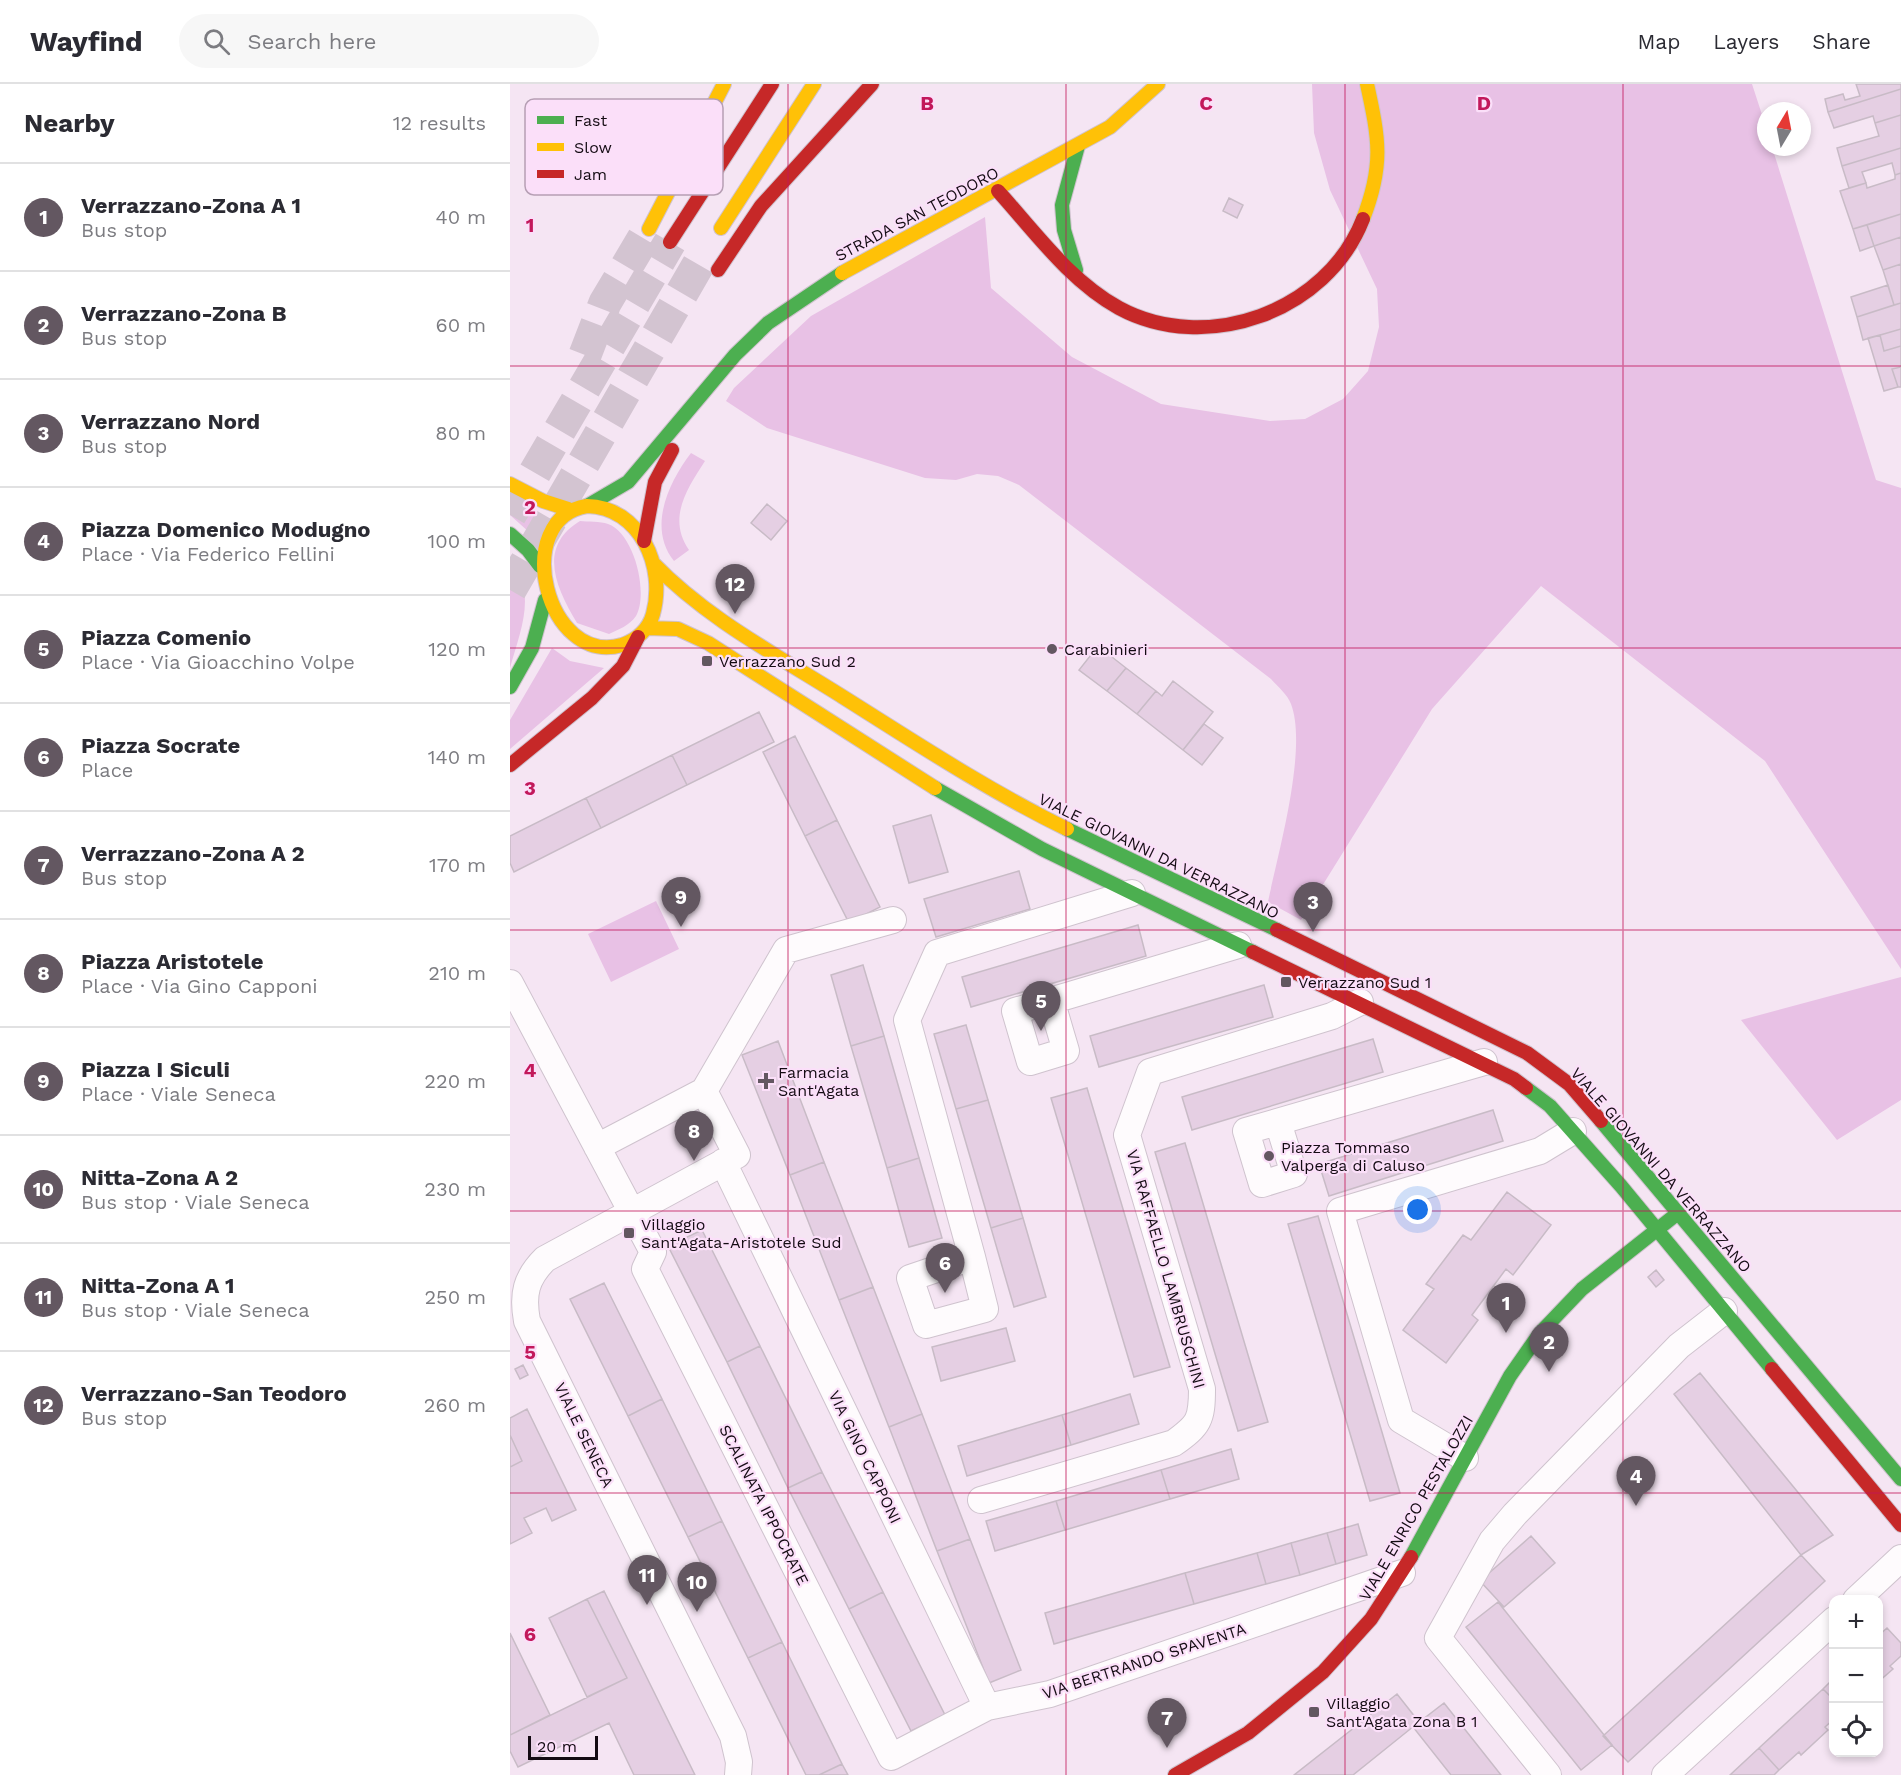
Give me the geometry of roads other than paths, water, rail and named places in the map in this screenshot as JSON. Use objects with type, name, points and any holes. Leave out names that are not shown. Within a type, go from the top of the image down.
[{"type":"main road","points":[[716,99],[724,84]]},
{"type":"main road","points":[[723,160],[772,84]]},
{"type":"main road","points":[[713,240],[814,84]]},
{"type":"main road","points":[[718,270],[761,206],[872,84]]},
{"type":"main road","name":"STRADA SAN TEODORO","points":[[586,506],[628,482],[704,390],[768,323],[803,297],[1110,127],[1158,84]]},
{"type":"main road","points":[[998,190],[1078,278],[1093,291],[1125,311],[1177,327],[1220,327],[1265,316],[1288,306],[1329,275],[1347,252],[1371,204],[1377,180],[1378,127],[1367,84]]},
{"type":"main road","points":[[1078,146],[1062,205],[1070,254],[1078,278]]},
{"type":"main road","points":[[649,229],[667,195]]},
{"type":"main road","points":[[670,242],[700,195]]},
{"type":"main road","name":"STRADA SAN TEODORO","points":[[644,541],[655,482],[704,390]]},
{"type":"main road","points":[[510,484],[543,501],[568,509],[603,506],[618,512],[633,523],[653,563],[656,595],[643,633],[623,666],[592,698],[510,765]]},
{"type":"main road","points":[[510,687],[532,648],[545,600],[540,566],[541,542],[548,528],[568,509]]},
{"type":"main road","points":[[510,534],[528,550],[540,566]]},
{"type":"main road","name":"VIALE GIOVANNI DA VERRAZZANO","points":[[653,563],[678,590],[761,646],[1013,803],[1527,1053],[1559,1095],[1678,1212],[1901,1479]]},
{"type":"main road","points":[[545,600],[565,631],[586,644],[599,648],[619,646],[643,633]]},
{"type":"main road","name":"VIALE GIOVANNI DA VERRAZZANO","points":[[643,633],[678,629],[708,643],[943,793],[1042,849],[1484,1062],[1514,1079],[1559,1095],[1573,1131],[1657,1229],[1901,1525]]},
{"type":"main road","name":"VIALE ENRICO PESTALOZZI","points":[[1175,1775],[1248,1733],[1323,1672],[1371,1619],[1402,1574],[1510,1376],[1540,1333],[1582,1289],[1678,1212]]},
{"type":"street","points":[[972,1257],[907,1020],[937,953],[1132,893]]},
{"type":"street","points":[[597,1147],[704,1092],[786,950],[892,920]]},
{"type":"street","points":[[1059,998],[1238,945]]},
{"type":"street","points":[[510,983],[632,1212]]},
{"type":"street","name":"VIA RAFFAELLO LAMBRUSCHINI","points":[[981,1500],[1174,1443],[1196,1427],[1202,1412],[1202,1389],[1127,1135],[1150,1072],[1332,1016],[1360,1002]]},
{"type":"street","points":[[1286,1120],[1484,1062]]},
{"type":"street","points":[[704,1092],[736,1155],[723,1162]]},
{"type":"street","points":[[1465,1458],[1401,1420],[1340,1211],[1540,1151],[1573,1131]]},
{"type":"street","name":"VIA GINO CAPPONI","points":[[723,1162],[987,1707]]},
{"type":"street","name":"VIALE SENECA","points":[[723,1162],[545,1259],[532,1272],[525,1290],[527,1321],[733,1736],[739,1762],[738,1775]]},
{"type":"street","name":"SCALINATA IPPOCRATE","points":[[632,1212],[653,1252],[645,1269],[891,1757]]},
{"type":"street","points":[[1548,1775],[1438,1638],[1492,1541],[1515,1514],[1679,1346],[1724,1311]]},
{"type":"street","points":[[1860,1595],[1901,1558]]},
{"type":"street","name":"VIA BERTRANDO SPAVENTA","points":[[891,1757],[987,1707],[1050,1694],[1402,1574]]},
{"type":"street","points":[[1665,1775],[1829,1624]]},
{"type":"tunnel","points":[[585,355],[605,303],[649,229]]},
{"type":"tunnel","points":[[510,515],[670,242]]},
{"type":"tunnel","points":[[510,590],[701,260]]},
{"type":"place","name":"Verrazzano-San Teodoro","points":[[735,614]]},
{"type":"place","name":"Carabinieri","points":[[1052,649]]},
{"type":"place","name":"Verrazzano Sud 2","points":[[707,661]]},
{"type":"place","name":"Piazza I Siculi","points":[[681,927]]},
{"type":"place","name":"Verrazzano Nord","points":[[1313,932]]},
{"type":"place","name":"Verrazzano Sud 1","points":[[1286,982]]},
{"type":"place","name":"Piazza Comenio","points":[[1041,1031]]},
{"type":"place","name":"Farmacia Sant'Agata","points":[[766,1081]]},
{"type":"place","name":"Piazza Tommaso Valperga di Caluso","points":[[1269,1156]]},
{"type":"place","name":"Piazza Aristotele","points":[[694,1161]]},
{"type":"place","name":"Villaggio Sant'Agata-Aristotele Sud","points":[[629,1233]]},
{"type":"place","name":"Piazza Socrate","points":[[945,1293]]},
{"type":"place","name":"Verrazzano-Zona A 1","points":[[1506,1333]]},
{"type":"place","name":"Verrazzano-Zona B","points":[[1549,1372]]},
{"type":"place","name":"Piazza Domenico Modugno","points":[[1636,1506]]},
{"type":"place","name":"Nitta-Zona A 1","points":[[647,1605]]},
{"type":"place","name":"Nitta-Zona A 2","points":[[697,1612]]},
{"type":"place","name":"Villaggio Sant'Agata Zona B 1","points":[[1314,1712]]},
{"type":"place","name":"Verrazzano-Zona A 2","points":[[1167,1748]]}]
